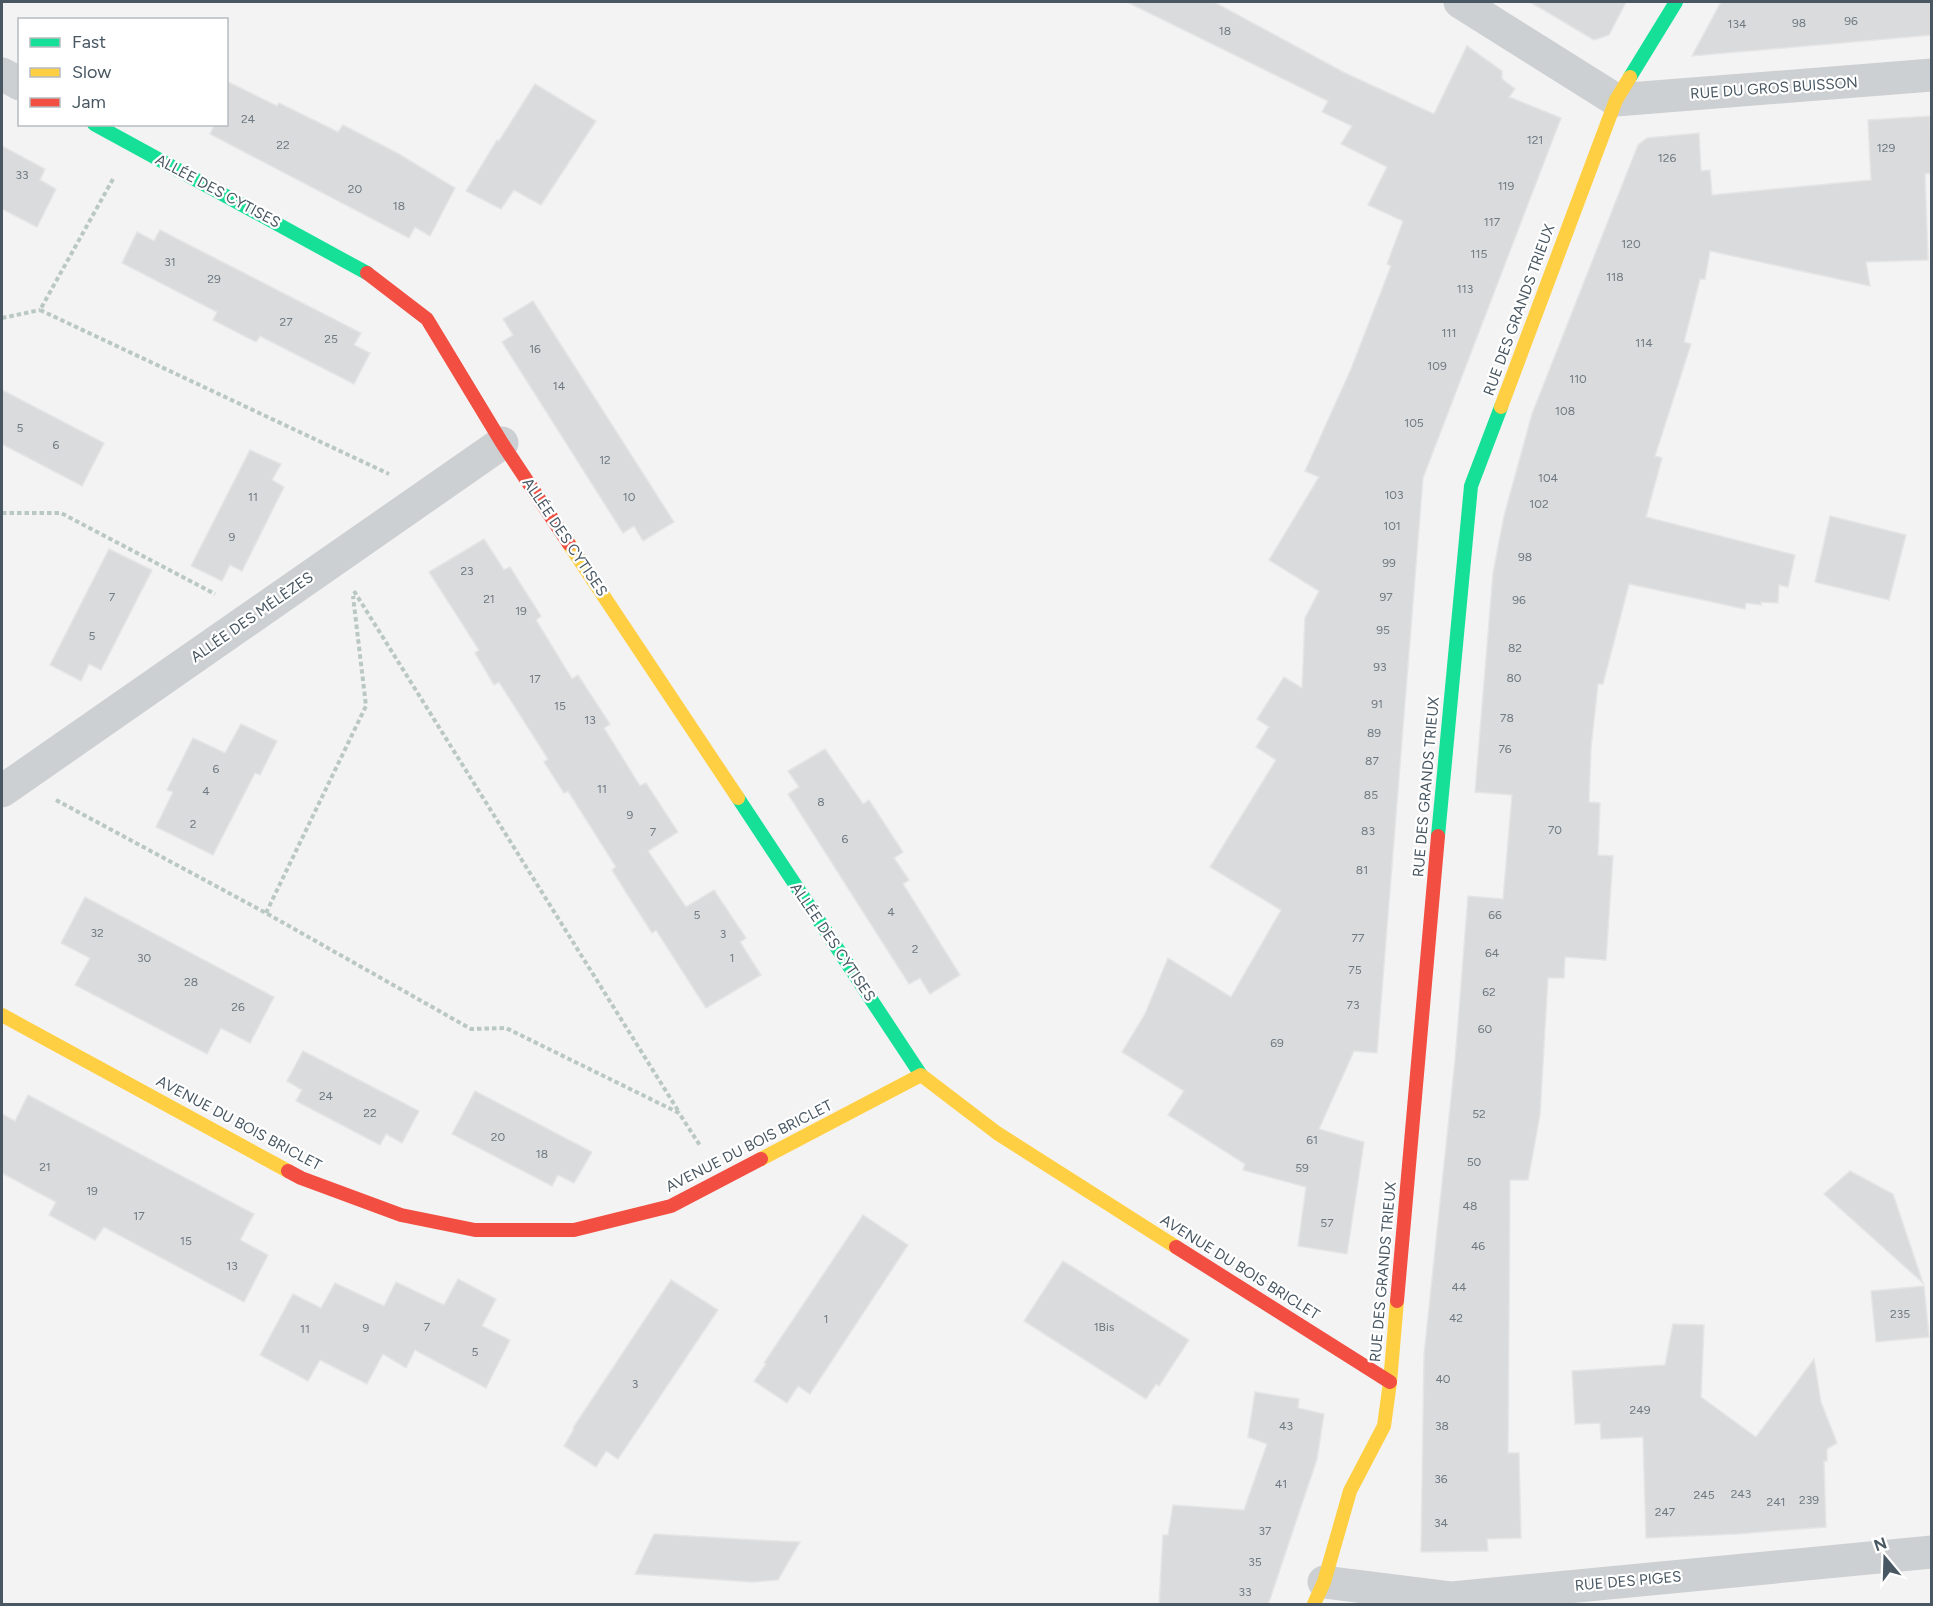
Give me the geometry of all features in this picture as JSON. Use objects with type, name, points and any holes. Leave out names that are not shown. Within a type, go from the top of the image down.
[{"type":"street","points":[[1460,2],[1616,100]]},
{"type":"street","name":"RUE DES GRANDS TRIEUX","points":[[1319,1593],[1350,1491],[1384,1426],[1390,1382],[1418,1045],[1471,486],[1616,100],[1676,2]]},
{"type":"street","points":[[2,74],[18,83]]},
{"type":"street","name":"RUE DU GROS BUISSON","points":[[1616,100],[1932,75]]},
{"type":"street","name":"ALLÉE DES CYTISES","points":[[98,126],[365,271],[427,319],[502,443],[921,1075]]},
{"type":"street","name":"ALLÉE DES MÉLÈZES","points":[[10,785],[502,443]]},
{"type":"street","name":"AVENUE DU BOIS BRICLET","points":[[2,1015],[301,1178],[400,1215],[475,1230],[574,1230],[671,1206],[921,1075],[997,1133],[1390,1382]]},
{"type":"street","name":"RUE DES PIGES","points":[[1319,1593],[1452,1598],[1932,1552]]},
{"type":"path","points":[[40,310],[132,145]]},
{"type":"path","points":[[2,318],[40,310],[431,493]]},
{"type":"path","points":[[2,513],[61,513],[256,615]]},
{"type":"path","points":[[266,914],[366,706],[353,589],[722,1180]]},
{"type":"path","points":[[10,785],[266,914],[471,1029],[506,1028],[679,1113]]},
{"type":"building","points":[[1127,2],[1214,2],[1345,73],[1434,114],[1467,46],[1502,71],[1502,79],[1515,89],[1509,97],[1561,118],[1423,478],[1377,1053],[1354,1051],[1319,1129],[1364,1142],[1347,1254],[1298,1246],[1306,1187],[1243,1170],[1245,1164],[1168,1115],[1184,1091],[1122,1052],[1145,1014],[1168,958],[1231,997],[1281,910],[1210,867],[1276,760],[1256,747],[1269,727],[1257,719],[1284,677],[1302,688],[1305,618],[1319,591],[1269,560],[1319,477],[1305,471],[1351,369],[1391,266],[1387,264],[1403,221],[1368,205],[1387,167],[1341,144],[1352,126],[1322,112],[1328,101]]},
{"type":"building","points":[[1530,2],[1626,2],[1609,35],[1594,40]]},
{"type":"building","points":[[1721,2],[1932,2],[1932,35],[1692,56]]},
{"type":"building","points":[[228,82],[277,106],[279,103],[338,132],[343,125],[399,154],[455,188],[430,236],[415,227],[409,238],[210,134],[214,126],[228,126]]},
{"type":"building","points":[[535,84],[596,121],[541,205],[514,190],[501,209],[466,191]]},
{"type":"building","points":[[1930,116],[1932,173],[1925,174],[1928,260],[1866,262],[1870,286],[1710,251],[1705,279],[1700,279],[1684,342],[1691,344],[1655,456],[1662,458],[1646,517],[1795,555],[1788,587],[1779,585],[1778,603],[1761,602],[1761,605],[1746,603],[1745,609],[1629,584],[1603,684],[1598,684],[1591,748],[1589,802],[1600,803],[1598,855],[1613,856],[1606,960],[1565,957],[1564,978],[1548,978],[1540,1115],[1528,1180],[1510,1180],[1508,1453],[1519,1453],[1521,1538],[1487,1539],[1488,1551],[1421,1552],[1424,1355],[1455,1060],[1468,896],[1503,899],[1512,795],[1475,792],[1493,573],[1504,516],[1532,414],[1638,145],[1647,138],[1699,133],[1701,171],[1710,170],[1712,195],[1871,180],[1868,120]]},
{"type":"building","points":[[2,146],[45,169],[40,180],[56,189],[37,227],[2,209]]},
{"type":"building","points":[[160,230],[361,333],[354,345],[370,353],[354,384],[260,336],[256,342],[213,320],[217,312],[122,263],[137,232],[154,241]]},
{"type":"building","points":[[533,301],[674,522],[643,541],[634,526],[623,533],[502,342],[513,335],[503,319]]},
{"type":"building","points":[[2,390],[104,443],[82,486],[2,444]]},
{"type":"building","points":[[250,450],[281,464],[272,480],[284,487],[242,571],[230,565],[222,581],[191,566]]},
{"type":"building","points":[[1830,516],[1906,535],[1889,600],[1815,582]]},
{"type":"building","points":[[484,539],[504,570],[510,567],[541,616],[536,620],[572,679],[578,675],[610,724],[604,728],[640,786],[646,783],[678,832],[648,851],[686,907],[714,890],[746,938],[740,942],[761,975],[706,1008],[656,930],[652,933],[627,894],[612,870],[616,867],[568,791],[564,793],[544,762],[548,759],[499,682],[494,685],[475,653],[479,650],[429,572]]},
{"type":"building","points":[[109,549],[152,570],[101,670],[89,664],[81,681],[50,665]]},
{"type":"building","points":[[241,724],[277,741],[260,775],[255,773],[213,855],[156,827],[173,792],[167,790],[193,738],[225,753]]},
{"type":"building","points":[[825,749],[863,804],[869,800],[903,852],[894,858],[909,880],[903,884],[960,975],[930,994],[920,978],[909,984],[788,794],[799,787],[788,771]]},
{"type":"building","points":[[85,897],[274,997],[250,1043],[221,1028],[207,1054],[75,985],[90,958],[61,943]]},
{"type":"building","points":[[303,1051],[419,1111],[402,1143],[386,1134],[380,1145],[296,1101],[302,1090],[287,1081]]},
{"type":"building","points":[[475,1091],[592,1152],[574,1183],[558,1175],[552,1186],[452,1134]]},
{"type":"building","points":[[28,1095],[254,1214],[240,1240],[268,1255],[244,1302],[104,1227],[95,1240],[49,1215],[56,1202],[2,1173],[2,1114],[15,1121]]},
{"type":"building","points":[[1850,1171],[1893,1194],[1923,1283],[1824,1194]]},
{"type":"building","points":[[863,1215],[908,1245],[810,1394],[798,1386],[787,1403],[754,1381]]},
{"type":"building","points":[[1063,1261],[1189,1340],[1159,1386],[1156,1384],[1146,1399],[1024,1321]]},
{"type":"building","points":[[458,1279],[496,1299],[482,1326],[510,1340],[486,1388],[415,1350],[406,1368],[383,1354],[367,1384],[320,1360],[308,1381],[260,1355],[293,1294],[321,1308],[335,1283],[384,1306],[396,1282],[444,1305]]},
{"type":"building","points":[[671,1280],[718,1310],[618,1459],[606,1451],[596,1467],[564,1446],[573,1428]]},
{"type":"building","points":[[1924,1286],[1929,1337],[1876,1342],[1871,1291]]},
{"type":"building","points":[[1673,1324],[1704,1325],[1701,1397],[1756,1437],[1814,1359],[1821,1402],[1837,1443],[1827,1449],[1827,1461],[1824,1461],[1826,1527],[1646,1538],[1643,1437],[1601,1439],[1600,1423],[1575,1424],[1572,1371],[1665,1365]]},
{"type":"building","points":[[1255,1392],[1299,1399],[1298,1408],[1324,1414],[1317,1459],[1268,1605],[1159,1605],[1163,1535],[1168,1535],[1173,1505],[1244,1510],[1267,1444],[1248,1437]]},
{"type":"building","points":[[654,1534],[800,1542],[778,1580],[752,1582],[635,1574]]},
{"type":"traffic: fast","points":[[1630,77],[1676,2]]},
{"type":"traffic: fast","points":[[98,126],[367,273]]},
{"type":"traffic: fast","points":[[1438,836],[1471,486],[1501,407]]},
{"type":"traffic: fast","points":[[738,798],[921,1075]]},
{"type":"traffic: slow","points":[[1501,407],[1616,100],[1630,77]]},
{"type":"traffic: slow","points":[[569,544],[738,798]]},
{"type":"traffic: slow","points":[[2,1015],[288,1171]]},
{"type":"traffic: slow","points":[[761,1159],[921,1075],[997,1133],[1176,1247]]},
{"type":"traffic: slow","points":[[1314,1604],[1324,1582],[1350,1491],[1384,1426],[1397,1301]]},
{"type":"traffic: jam","points":[[367,273],[427,319],[502,443],[569,544]]},
{"type":"traffic: jam","points":[[1397,1301],[1438,836]]},
{"type":"traffic: jam","points":[[288,1171],[301,1178],[401,1215],[475,1230],[574,1230],[671,1206],[761,1159]]},
{"type":"traffic: jam","points":[[1176,1247],[1390,1382]]}]
